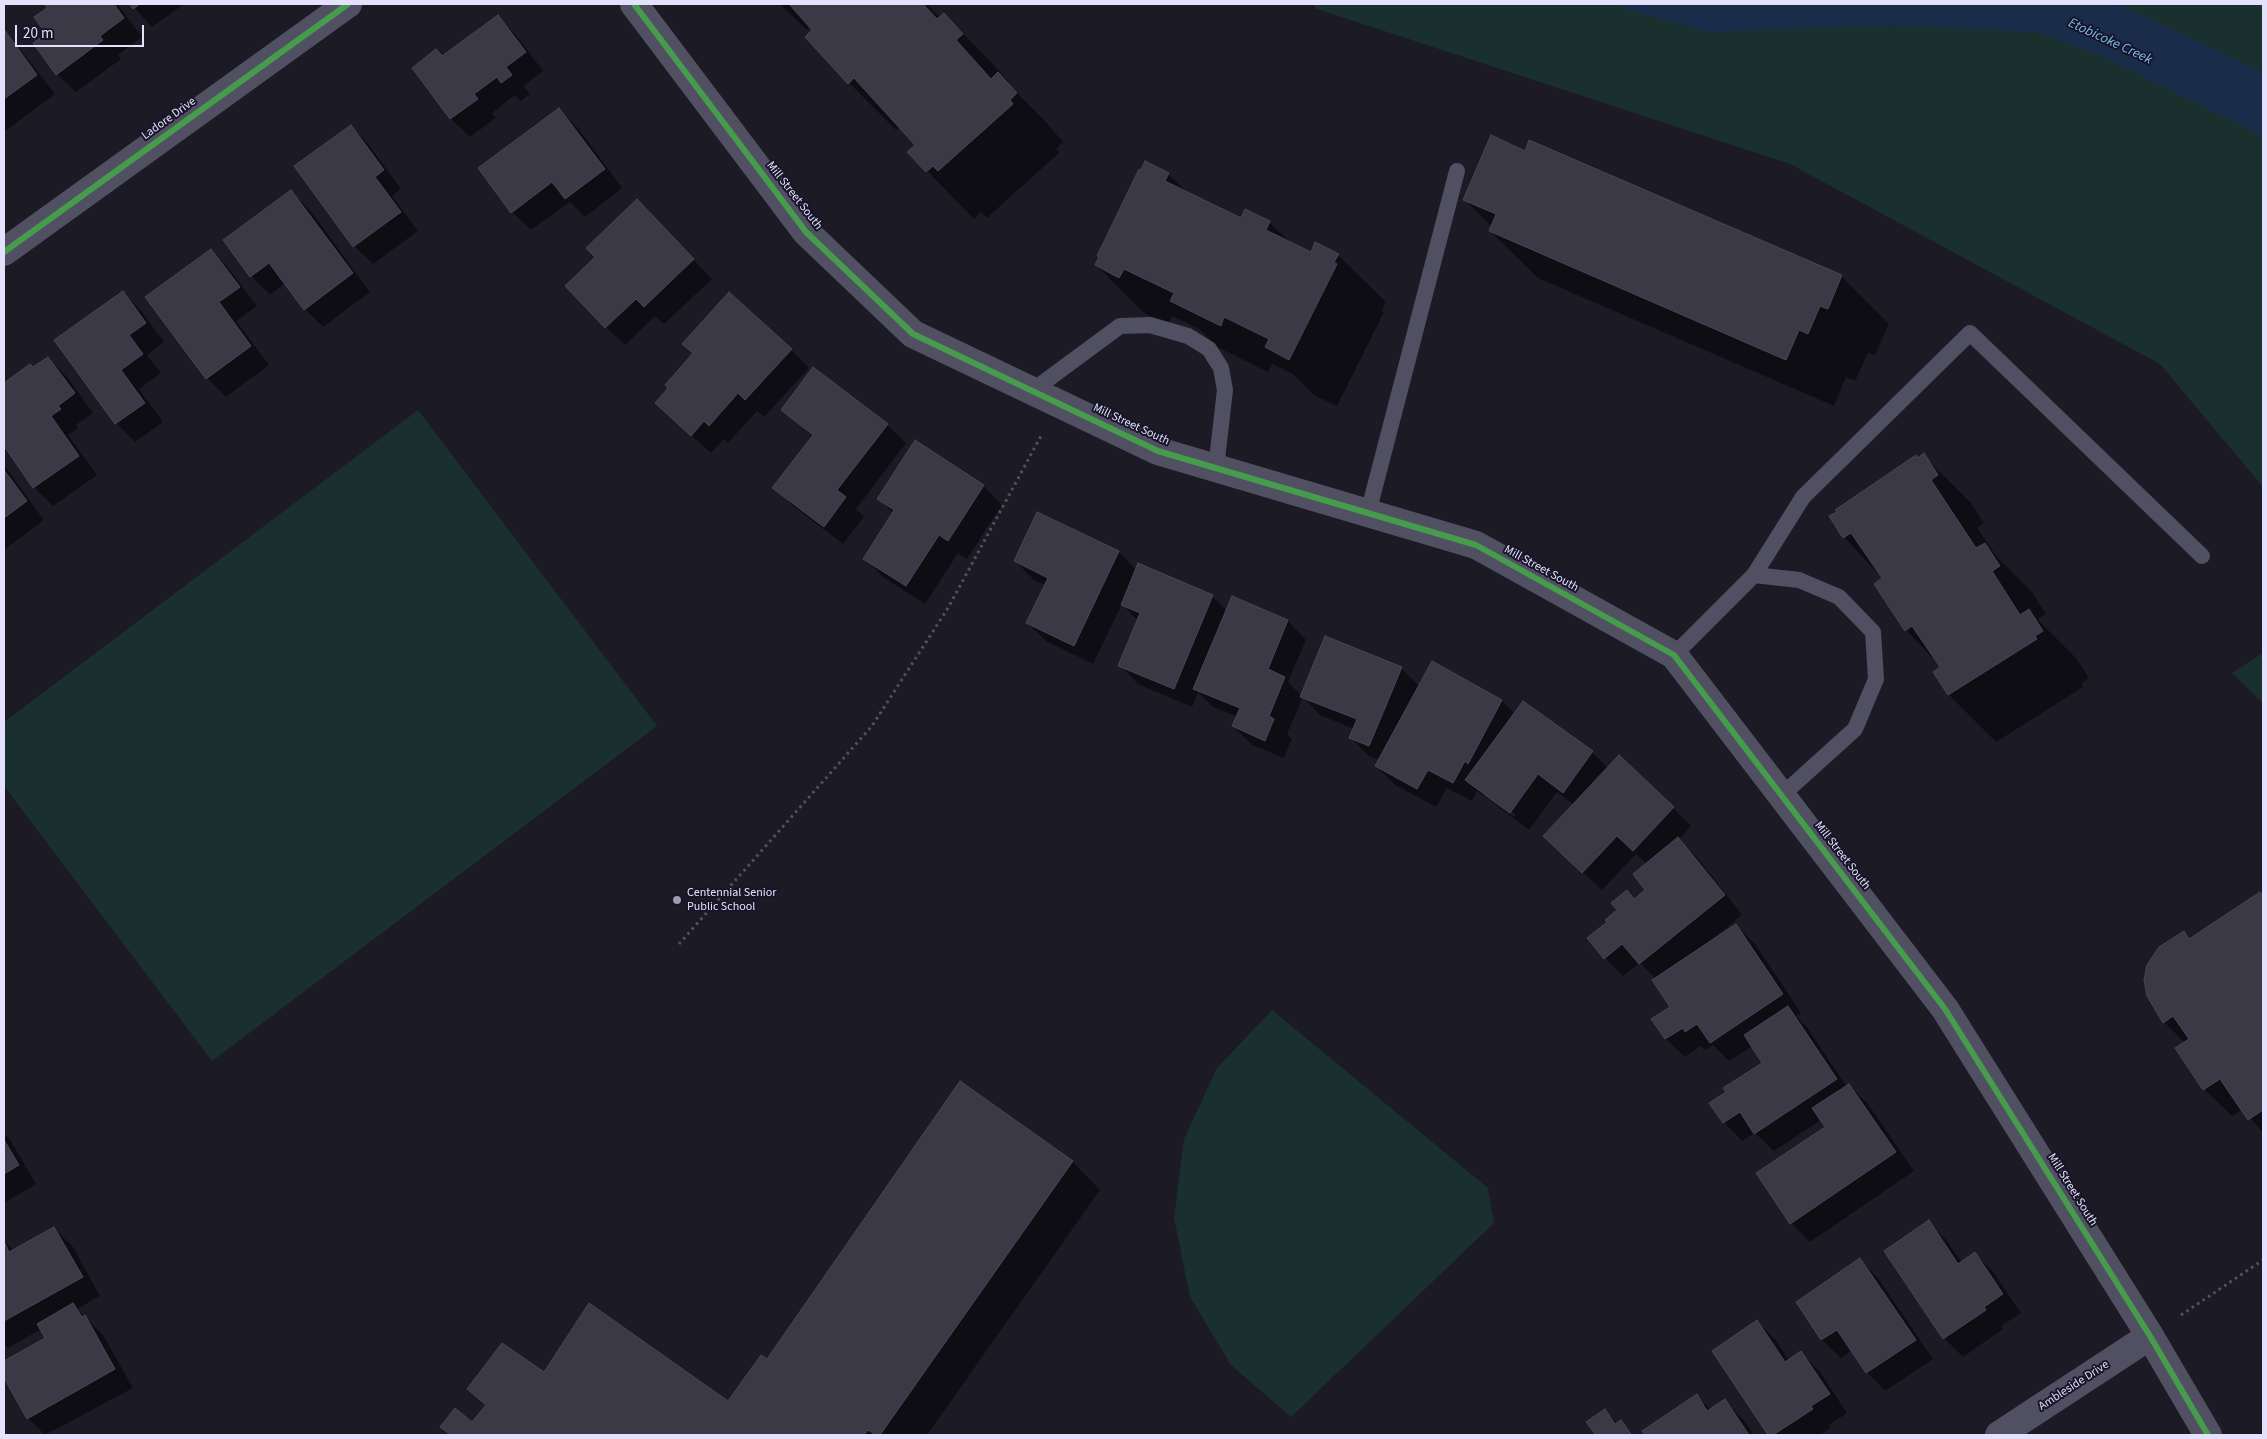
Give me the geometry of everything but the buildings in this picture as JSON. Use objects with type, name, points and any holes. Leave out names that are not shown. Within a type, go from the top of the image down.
[{"type":"street","name":"Ladore Drive","points":[[4,252],[348,4]]},
{"type":"street","name":"Mill Street South","points":[[634,4],[813,239],[913,334],[1158,451],[1476,545],[1674,655],[1945,1009],[2150,1336],[2208,1435]]},
{"type":"street","name":"Ambleside Drive","points":[[1999,1435],[2150,1336]]},
{"type":"lane","points":[[1368,513],[1457,171]]},
{"type":"lane","points":[[1032,391],[1120,326],[1150,325],[1188,336],[1209,349],[1220,368],[1225,390],[1216,468]]},
{"type":"lane","points":[[1674,655],[1754,575],[1803,498],[1970,334],[2202,556]]},
{"type":"lane","points":[[1754,575],[1799,580],[1838,596],[1873,632],[1876,679],[1855,729],[1782,795]]},
{"type":"path","points":[[679,944],[872,726],[948,608],[1058,403]]},
{"type":"path","points":[[2150,1336],[2263,1260]]},
{"type":"green space","points":[[1312,4],[2263,4],[2263,487],[2160,364],[1790,164],[1317,9]]},
{"type":"green space","points":[[418,410],[657,726],[212,1061],[4,786],[4,722]]},
{"type":"green space","points":[[2263,653],[2263,703],[2232,673]]},
{"type":"green space","points":[[1272,1010],[1488,1188],[1494,1223],[1291,1417],[1231,1365],[1190,1297],[1174,1218],[1184,1139],[1217,1068]]},
{"type":"water","name":"Etobicoke Creek","points":[[1610,4],[2111,4],[2124,7],[2263,72],[2263,136],[2106,58],[2038,32],[1892,25],[1707,32]]},
{"type":"cycle path","points":[[4,252],[348,4]]},
{"type":"cycle path","points":[[634,4],[806,232],[913,334],[1158,451],[1476,545],[1674,655],[1945,1009],[2150,1336],[2208,1435]]},
{"type":"place","name":"Centennial Senior Public School","points":[[677,900]]}]
